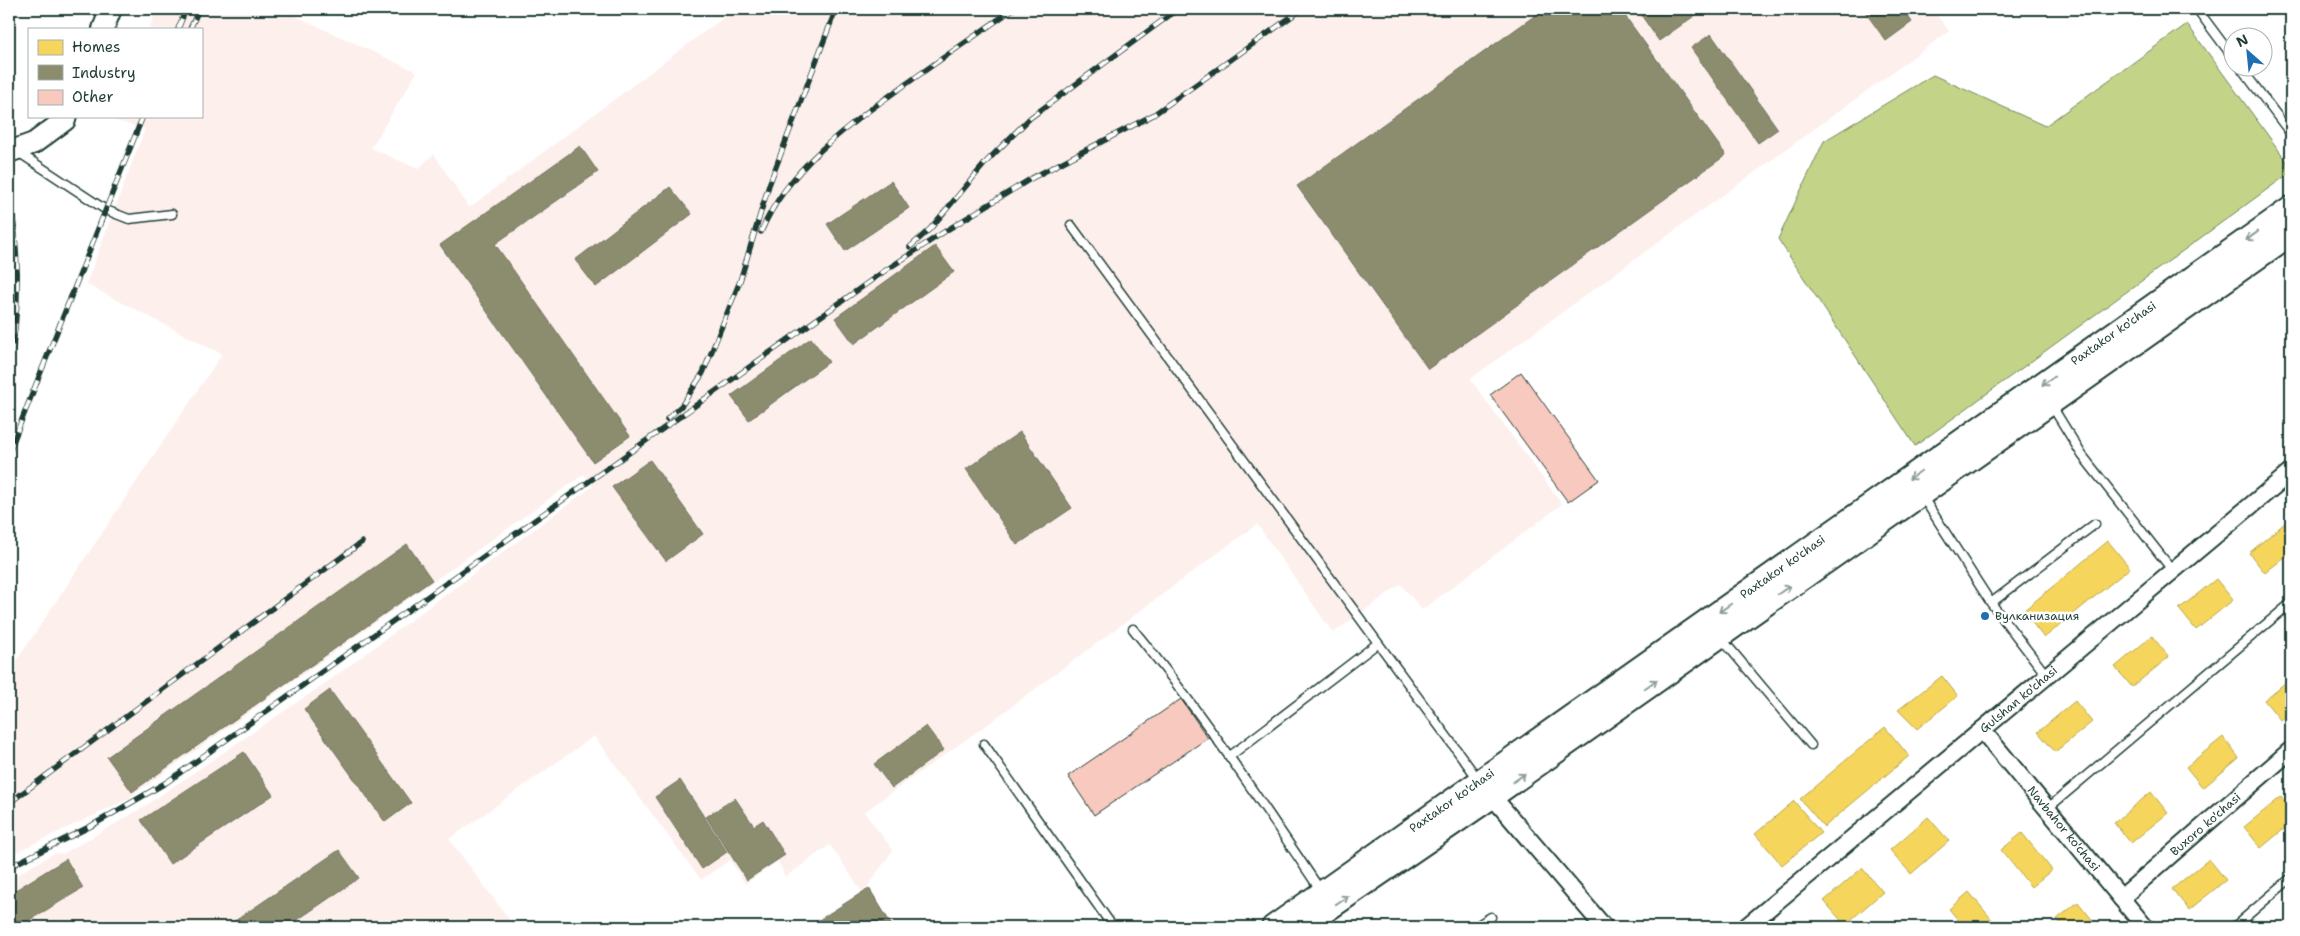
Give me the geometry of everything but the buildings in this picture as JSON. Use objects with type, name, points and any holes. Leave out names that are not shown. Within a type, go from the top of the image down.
[{"type":"main road","name":"Paxtakor ko'chasi","points":[[1302,927],[1486,789],[2291,208]]},
{"type":"main road","name":"Paxtakor ko'chasi","points":[[1273,927],[1322,893],[1486,789],[1720,635],[2051,405],[2291,234]]},
{"type":"street","points":[[103,28],[111,9]]},
{"type":"street","points":[[12,151],[34,143],[66,118]]},
{"type":"street","name":"Gulshan ko'chasi","points":[[1746,927],[2291,472]]},
{"type":"street","name":"Navbahor ko'chasi","points":[[1982,730],[2145,927]]},
{"type":"street","name":"Buxoro ko'chasi","points":[[2121,898],[2291,750]]},
{"type":"street","points":[[1486,789],[1604,927]]},
{"type":"lane","points":[[2197,9],[2222,43]]},
{"type":"lane","points":[[2249,78],[2291,134]]},
{"type":"lane","points":[[12,151],[113,213],[129,220],[172,214]]},
{"type":"lane","points":[[1071,225],[1486,789]]},
{"type":"lane","points":[[2051,405],[2082,455],[2173,570]]},
{"type":"lane","points":[[1921,494],[1991,603],[2047,676]]},
{"type":"lane","points":[[1991,603],[2094,524]]},
{"type":"lane","points":[[2047,810],[2291,603]]},
{"type":"lane","points":[[1134,629],[1176,681],[1230,756],[1322,893]]},
{"type":"lane","points":[[1720,635],[1811,745]]},
{"type":"lane","points":[[1230,756],[1378,643]]},
{"type":"lane","points":[[984,744],[1113,927]]},
{"type":"lane","points":[[2234,927],[2291,878]]},
{"type":"lane","points":[[1475,927],[1491,917]]},
{"type":"shaded area","points":[[157,9],[280,9],[417,72],[371,148],[418,169],[434,154],[469,208],[735,9],[1936,9],[1934,11],[1949,31],[1470,379],[1562,504],[1422,610],[1401,584],[1333,633],[1257,524],[992,721],[864,812],[893,850],[863,893],[830,845],[785,877],[778,861],[745,884],[730,860],[701,880],[594,736],[449,839],[515,927],[9,927],[9,879],[55,853],[63,854],[139,810],[330,680],[593,486],[584,474],[126,800],[14,853],[9,846],[9,672],[222,354],[86,284],[145,129],[113,120],[114,118],[202,118],[202,28],[149,28]]},
{"type":"green space","points":[[2187,24],[2222,72],[2222,78],[2226,78],[2291,167],[2291,172],[1915,446],[1778,239],[1824,141],[1933,75],[2045,126]]},
{"type":"railway","points":[[178,28],[186,9]]},
{"type":"railway","points":[[190,28],[199,9]]},
{"type":"railway","points":[[667,419],[682,405],[703,373],[740,281],[769,185],[836,9]]},
{"type":"railway","points":[[761,232],[774,207],[789,185],[827,144],[871,109],[1013,9]]},
{"type":"railway","points":[[910,247],[930,229],[987,161],[1030,118],[1178,9]]},
{"type":"railway","points":[[9,867],[91,826],[167,782],[883,272],[1032,178],[1153,115],[1302,9]]},
{"type":"railway","points":[[9,452],[142,118]]},
{"type":"railway","points":[[9,192],[17,257],[17,302],[9,367]]},
{"type":"railway","points":[[9,803],[362,542]]},
{"type":"place","name":"Вулканизация","points":[[1985,616]]}]
